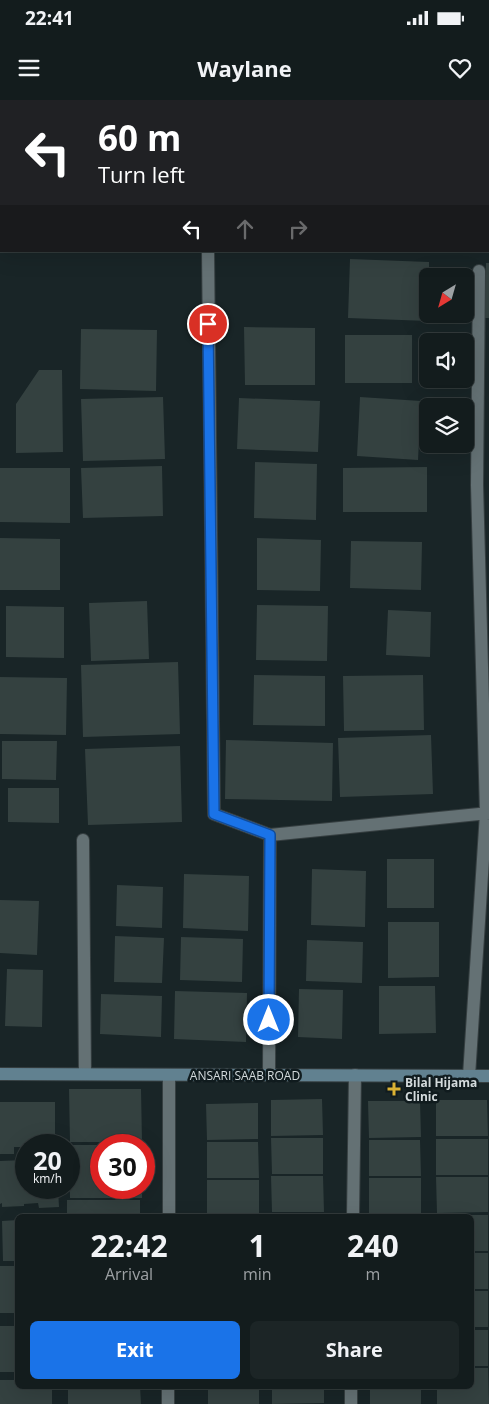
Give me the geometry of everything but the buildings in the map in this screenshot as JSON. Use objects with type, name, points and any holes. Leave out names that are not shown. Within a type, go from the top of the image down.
[{"type":"street","points":[[208,252],[214,814],[270,835],[488,813]]},
{"type":"street","points":[[469,1076],[488,813],[477,485],[479,271]]},
{"type":"street","points":[[268,1075],[270,835]]},
{"type":"street","points":[[83,840],[85,1074]]},
{"type":"street","name":"ANSARI SAAB ROAD","points":[[0,1074],[489,1076]]},
{"type":"street","points":[[169,1214],[170,1075]]},
{"type":"street","points":[[353,1214],[354,1075]]},
{"type":"street","points":[[168,1389],[168,1404]]},
{"type":"street","points":[[351,1389],[351,1404]]},
{"type":"place","name":"Bilal Hijama Clinic","points":[[394,1089]]},
{"type":"route","points":[[208,324],[214,814],[270,835],[269,1020]]}]
